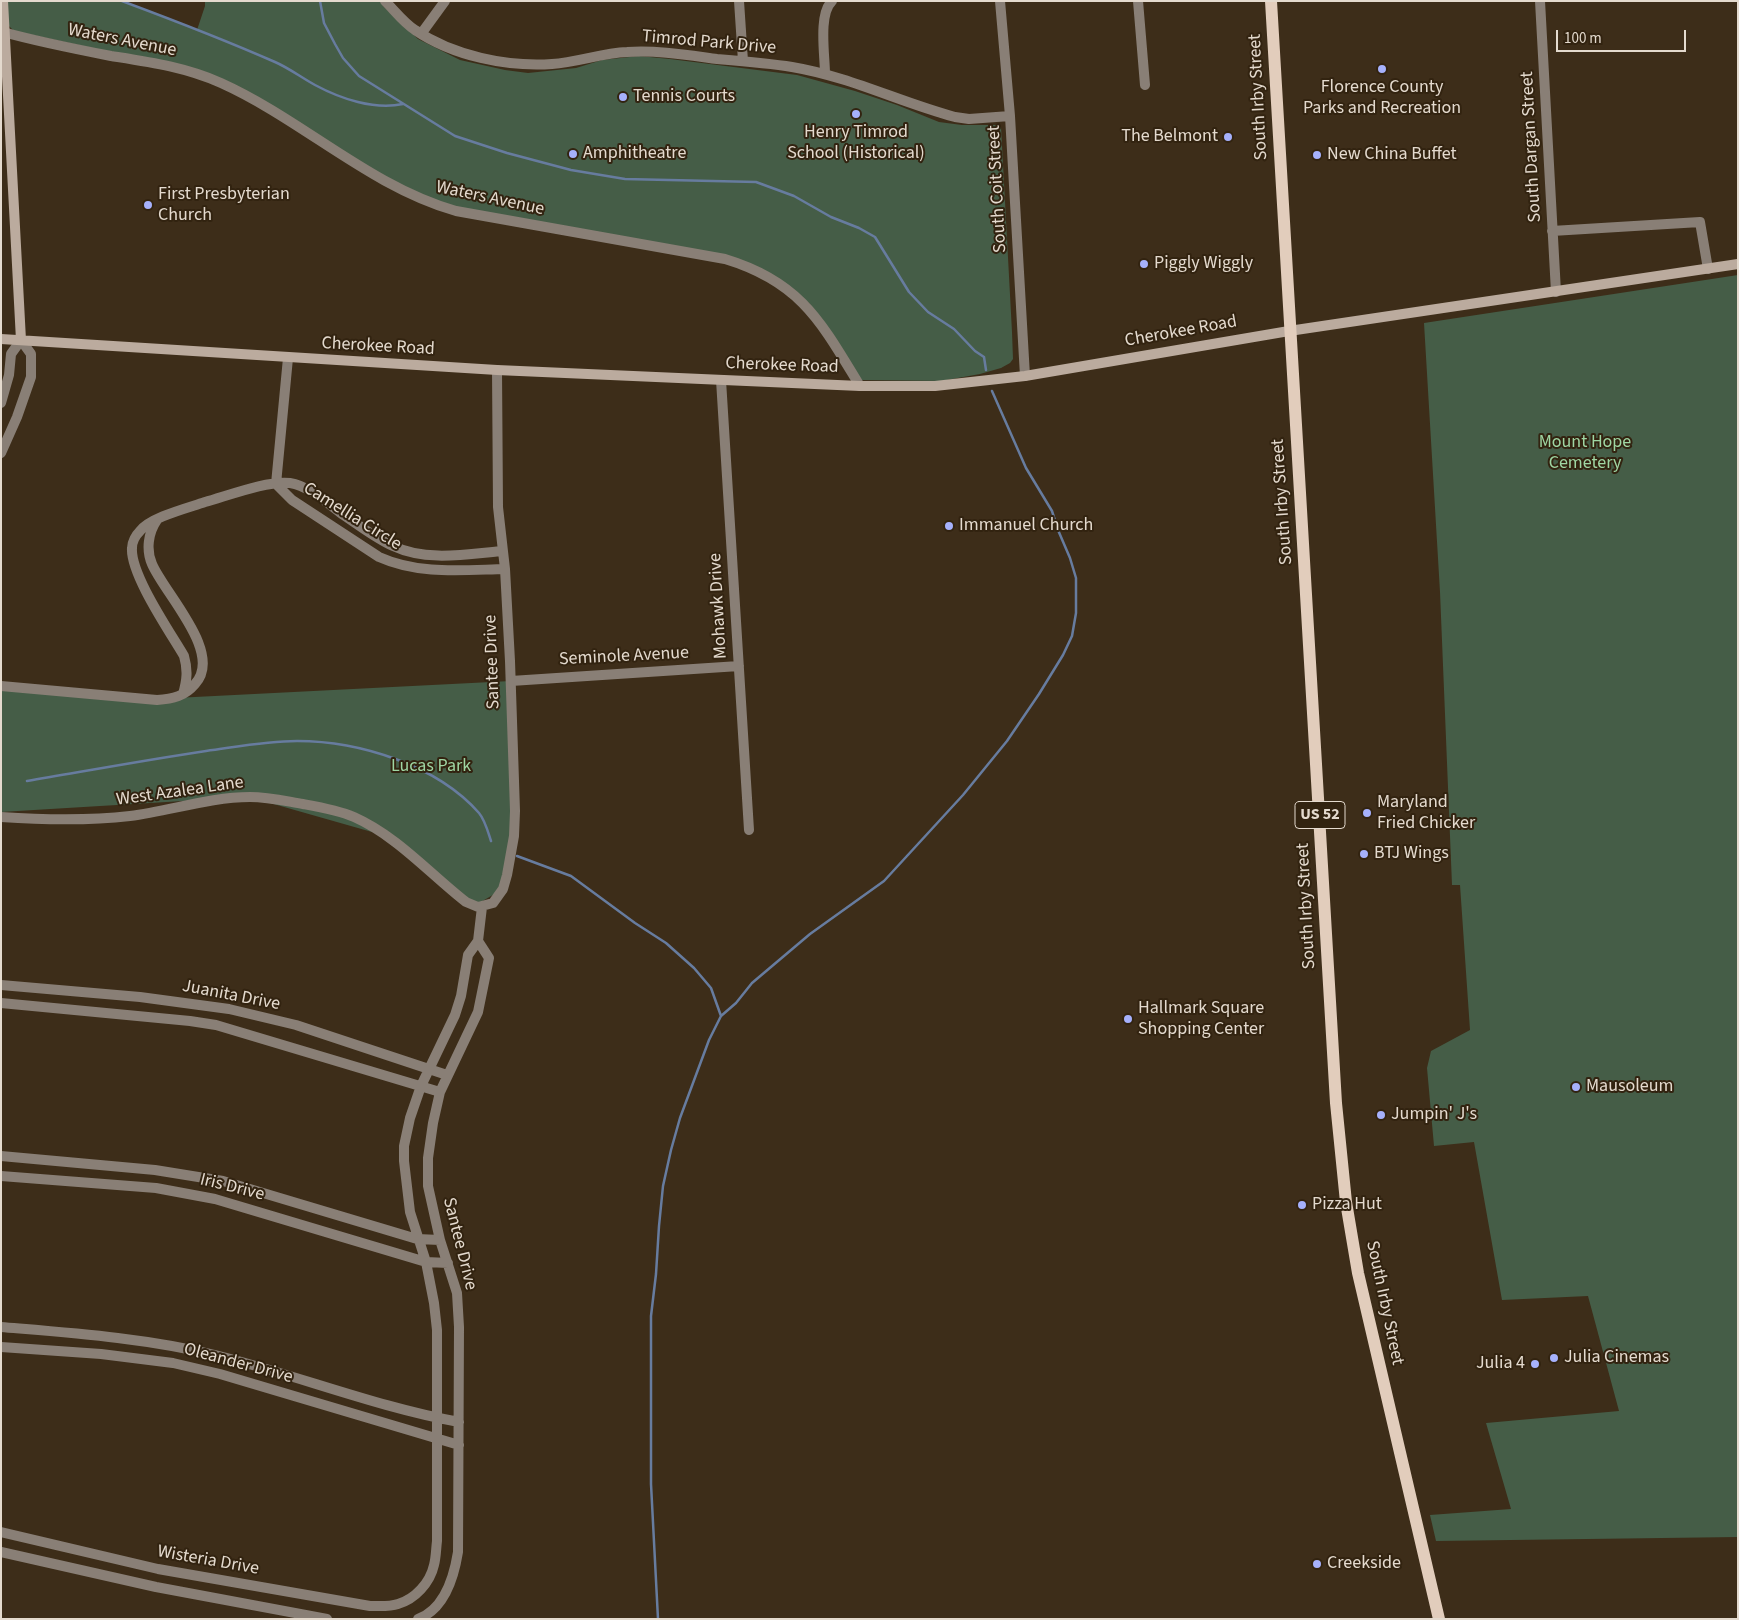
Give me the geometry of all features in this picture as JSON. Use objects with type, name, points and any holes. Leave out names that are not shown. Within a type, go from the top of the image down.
[{"type":"main road","name":"South Irby Street","points":[[1271,1],[1336,1103],[1346,1202],[1362,1289],[1439,1619]]},
{"type":"street","points":[[1,453],[17,417],[31,377],[31,354],[21,340],[3,66],[3,1]]},
{"type":"street","name":"Timrod Park Drive","points":[[386,1],[413,29],[421,34],[443,46],[473,55],[529,64],[570,62],[603,55],[632,52],[662,52],[743,61],[825,74],[955,117],[987,118],[1010,116]]},
{"type":"street","points":[[421,34],[445,1]]},
{"type":"street","points":[[739,1],[743,61]]},
{"type":"street","points":[[825,74],[824,15],[832,1]]},
{"type":"street","name":"South Coit Street","points":[[1000,1],[1010,116],[1025,376]]},
{"type":"street","points":[[1138,1],[1145,84]]},
{"type":"street","name":"South Dargan Street","points":[[1540,1],[1556,292]]},
{"type":"street","name":"Waters Avenue","points":[[3,32],[63,47],[165,64],[221,82],[282,116],[379,178],[410,195],[442,207],[475,215],[725,259],[763,273],[795,296],[810,310],[820,322],[860,386]]},
{"type":"street","points":[[1552,231],[1700,222],[1708,269]]},
{"type":"street","name":"Cherokee Road","points":[[1,339],[497,370],[860,386],[935,386],[1025,376],[1289,331],[1738,264]]},
{"type":"street","points":[[1,402],[9,375],[11,354],[21,340]]},
{"type":"street","points":[[276,484],[288,358]]},
{"type":"street","name":"Santee Drive","points":[[410,1599],[430,1578],[435,1564],[437,1532],[437,1330],[426,1262],[410,1212],[404,1146],[410,1118],[421,1086],[455,1015],[468,955],[478,941],[482,907],[493,903],[503,889],[514,836],[511,681],[505,569],[498,507],[497,370]]},
{"type":"street","name":"Mohawk Drive","points":[[721,380],[749,830]]},
{"type":"street","name":"Camellia Circle","points":[[183,694],[187,675],[184,656],[138,576],[132,555],[132,546],[140,531],[146,525],[163,516],[246,490],[289,483],[310,491],[373,535],[394,547],[411,552],[442,556],[502,551]]},
{"type":"street","name":"Camellia Circle","points":[[276,484],[292,500],[379,557],[390,562],[416,569],[432,570],[505,569]]},
{"type":"street","points":[[1,686],[142,699],[167,699],[183,694],[198,682],[203,666],[203,657],[196,636],[153,566],[149,539],[151,529],[157,520]]},
{"type":"street","name":"Seminole Avenue","points":[[511,681],[739,666]]},
{"type":"street","name":"West Azalea Lane","points":[[1,817],[66,821],[107,818],[154,813],[214,801],[249,797],[326,808],[354,817],[371,826],[386,836],[466,902],[482,907]]},
{"type":"street","name":"Santee Drive","points":[[420,1618],[438,1604],[454,1573],[458,1552],[459,1327],[457,1293],[440,1240],[428,1186],[428,1158],[440,1092],[470,1033],[485,986],[489,958],[478,941]]},
{"type":"street","name":"Juanita Drive","points":[[1,985],[140,997],[229,1009],[296,1025],[448,1075]]},
{"type":"street","name":"Juanita Drive","points":[[1,1003],[216,1025],[440,1092]]},
{"type":"street","name":"Iris Drive","points":[[1,1156],[155,1170],[223,1181],[418,1240],[440,1240]]},
{"type":"street","name":"Iris Drive","points":[[1,1176],[156,1188],[207,1197],[238,1204],[426,1262],[448,1263]]},
{"type":"street","name":"Oleander Drive","points":[[1,1327],[80,1334],[180,1348],[215,1355],[436,1418],[459,1422]]},
{"type":"street","name":"Oleander Drive","points":[[1,1347],[100,1354],[173,1363],[220,1374],[459,1445]]},
{"type":"street","name":"Wisteria Drive","points":[[1,1532],[158,1569],[370,1606],[397,1605],[410,1599]]},
{"type":"street","name":"Wisteria Drive","points":[[1,1552],[156,1587],[326,1619]]},
{"type":"green space","points":[[5,1],[121,1],[197,30],[205,1],[380,1],[418,39],[460,60],[505,70],[528,73],[576,68],[602,60],[639,56],[670,59],[797,75],[855,91],[939,122],[962,125],[998,125],[1001,127],[1013,359],[1001,368],[941,381],[859,380],[809,303],[745,263],[469,212],[430,200],[383,178],[267,103],[143,59],[14,31],[7,24]]},
{"type":"green space","name":"Mount Hope Cemetery","points":[[1738,275],[1738,1537],[1436,1541],[1430,1515],[1511,1509],[1486,1423],[1619,1411],[1588,1296],[1502,1300],[1474,1142],[1434,1146],[1427,1068],[1431,1051],[1470,1030],[1460,885],[1452,885],[1440,592],[1424,323]]},
{"type":"green space","name":"Lucas Park","points":[[511,681],[515,811],[503,889],[474,906],[386,836],[249,797],[1,812],[1,686],[175,698]]},
{"type":"waterway","points":[[122,1],[199,30],[275,62],[336,95],[358,102],[381,106],[403,104]]},
{"type":"waterway","points":[[320,1],[324,23],[343,58],[359,76],[455,136],[507,153],[571,170],[625,179],[756,182],[794,196],[831,217],[859,228],[875,237],[909,292],[928,312],[954,329],[975,351],[984,357],[986,370]]},
{"type":"waterway","points":[[658,1619],[651,1484],[651,1316],[663,1186],[680,1118],[709,1040],[721,1016],[736,1003],[752,983],[810,934],[884,881],[963,795],[1007,741],[1039,694],[1063,655],[1072,636],[1076,613],[1076,578],[1070,558],[1052,511],[1026,468],[992,391]]},
{"type":"waterway","points":[[27,781],[251,744],[285,741],[321,742],[371,751],[396,759],[442,782],[462,796],[479,813],[485,823],[491,841]]},
{"type":"waterway","points":[[517,856],[571,876],[635,923],[666,943],[694,968],[711,988],[721,1016]]},
{"type":"place","name":"Florence County Parks and Recreation","points":[[1382,69]]},
{"type":"place","name":"Tennis Courts","points":[[623,97]]},
{"type":"place","name":"Henry Timrod School (Historical)","points":[[856,114]]},
{"type":"place","name":"The Belmont","points":[[1228,137]]},
{"type":"place","name":"Amphitheatre","points":[[573,154]]},
{"type":"place","name":"New China Buffet","points":[[1317,155]]},
{"type":"place","name":"First Presbyterian Church","points":[[148,205]]},
{"type":"place","name":"Piggly Wiggly","points":[[1144,264]]},
{"type":"place","name":"Immanuel Church","points":[[949,526]]},
{"type":"place","name":"Maryland Fried Chicker","points":[[1367,813]]},
{"type":"place","name":"BTJ Wings","points":[[1364,854]]},
{"type":"place","name":"Hallmark Square Shopping Center","points":[[1128,1019]]},
{"type":"place","name":"Mausoleum","points":[[1576,1087]]},
{"type":"place","name":"Jumpin' J's","points":[[1381,1115]]},
{"type":"place","name":"Pizza Hut","points":[[1302,1205]]},
{"type":"place","name":"Julia Cinemas","points":[[1554,1358]]},
{"type":"place","name":"Julia 4","points":[[1535,1364]]},
{"type":"place","name":"Creekside","points":[[1317,1564]]}]
